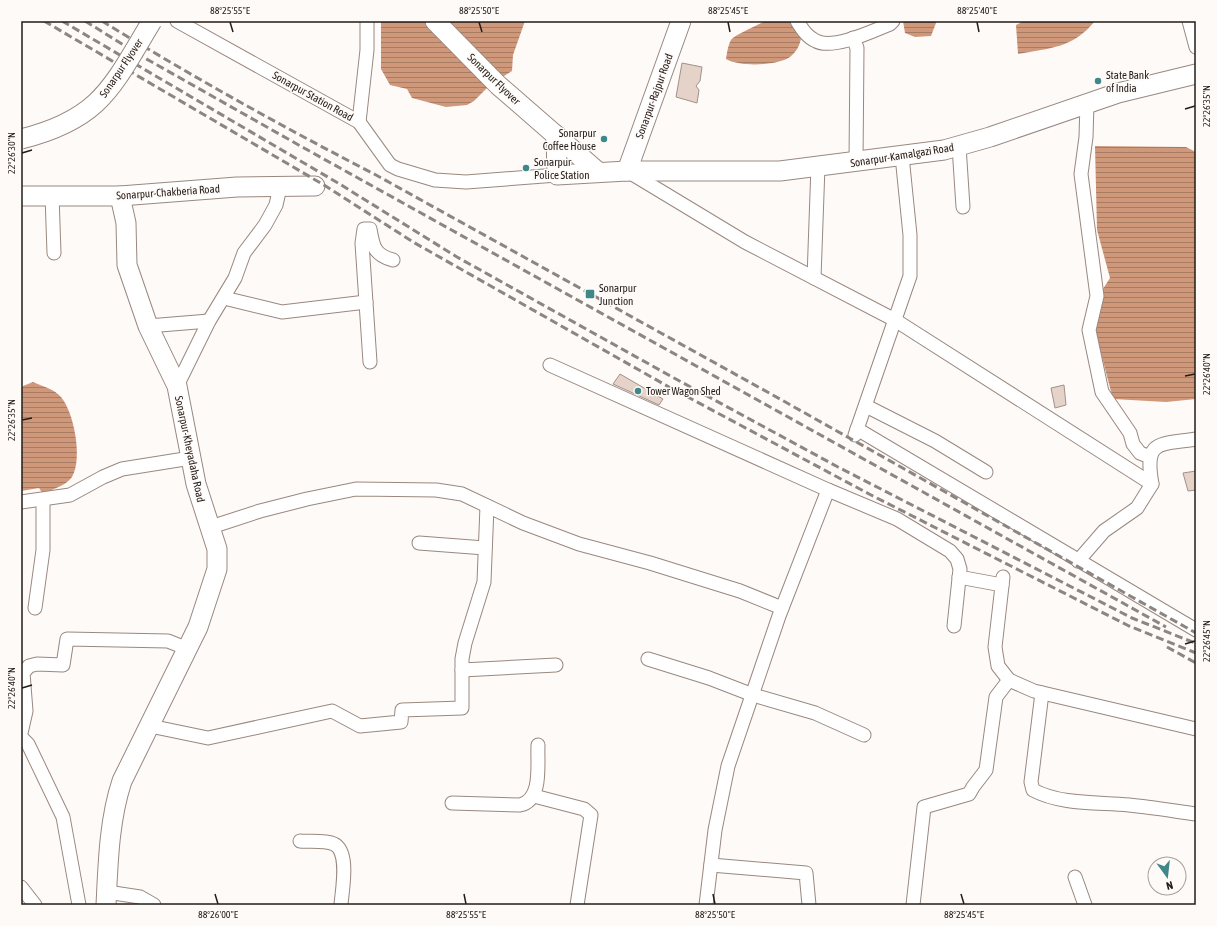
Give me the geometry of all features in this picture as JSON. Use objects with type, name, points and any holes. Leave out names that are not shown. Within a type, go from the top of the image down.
[{"type":"main road","name":"Sonarpur Flyover","points":[[21,139],[59,128],[92,108],[103,98],[115,82],[152,21]]},
{"type":"main road","name":"Sonarpur Flyover","points":[[435,21],[498,85],[598,172]]},
{"type":"main road","name":"Sonarpur-Rajpur Road","points":[[627,171],[681,21]]},
{"type":"main road","name":"Sonarpur-Kamalgazi Road","points":[[598,172],[780,171],[902,156],[959,146],[1087,104],[1118,92],[1196,74]]},
{"type":"main road","points":[[556,135],[557,175],[598,172]]},
{"type":"main road","name":"Sonarpur-Chakberia Road","points":[[21,196],[120,196],[237,187],[315,186]]},
{"type":"main road","name":"Sonarpur-Kheyadaha Road","points":[[107,899],[108,864],[117,797],[122,781],[198,627],[217,569],[217,549],[198,490],[177,386],[148,326],[127,265],[126,223],[120,196]]},
{"type":"street","name":"Sonarpur Station Road","points":[[177,21],[359,122],[390,165],[413,174],[435,180],[466,182],[557,175]]},
{"type":"street","points":[[359,122],[367,50],[367,21]]},
{"type":"street","points":[[797,21],[808,36],[817,42],[825,44],[853,38],[890,24],[893,21]]},
{"type":"street","points":[[1189,21],[1196,47]]},
{"type":"street","points":[[853,38],[857,48],[856,162]]},
{"type":"street","points":[[1087,104],[1086,137],[1081,174],[1097,296],[1089,330],[1102,392],[1130,433],[1132,444],[1140,453],[1150,458]]},
{"type":"street","points":[[959,146],[963,207]]},
{"type":"street","points":[[902,156],[911,248],[910,276],[856,432],[1196,630]]},
{"type":"street","points":[[814,278],[818,166]]},
{"type":"street","points":[[627,171],[745,242],[895,320],[1152,484]]},
{"type":"street","points":[[177,386],[210,321],[235,278],[244,253],[265,225],[276,205],[280,187]]},
{"type":"street","points":[[52,195],[54,253]]},
{"type":"street","points":[[370,362],[362,243],[364,229],[370,229],[373,246],[382,257],[393,260]]},
{"type":"street","points":[[224,298],[282,312],[366,302]]},
{"type":"street","points":[[148,326],[210,321]]},
{"type":"street","points":[[550,365],[897,520],[950,551],[957,559],[960,569],[954,626]]},
{"type":"street","points":[[866,406],[936,440],[986,472]]},
{"type":"street","points":[[1078,561],[1104,531],[1137,508],[1152,484],[1148,464],[1151,452],[1159,445],[1196,439]]},
{"type":"street","points":[[21,502],[70,495],[103,477],[122,469],[191,458]]},
{"type":"street","points":[[211,527],[300,500],[356,489],[436,490],[462,494],[523,523],[579,544],[650,563],[740,591],[782,608]]},
{"type":"street","points":[[706,905],[716,822],[728,766],[782,608],[821,504],[828,490]]},
{"type":"street","points":[[35,608],[43,550],[43,500]]},
{"type":"street","points":[[150,726],[208,738],[332,711],[360,726],[401,722],[402,710],[462,708],[462,670],[465,643],[484,582],[487,506]]},
{"type":"street","points":[[419,543],[485,548]]},
{"type":"street","points":[[959,577],[1003,581],[995,647],[998,666],[1009,680],[1042,693],[1196,729]]},
{"type":"street","points":[[21,733],[26,711],[23,673],[29,666],[37,664],[63,665],[67,639],[168,641],[188,649]]},
{"type":"street","points":[[648,659],[709,678],[753,695],[815,713],[864,735]]},
{"type":"street","points":[[462,670],[556,665]]},
{"type":"street","points":[[913,905],[924,807],[969,794],[972,787],[986,770],[996,697],[1009,680]]},
{"type":"street","points":[[1042,693],[1031,782],[1033,790],[1043,795],[1080,802],[1131,805],[1196,814]]},
{"type":"street","points":[[21,737],[28,744],[63,817],[78,905]]},
{"type":"street","points":[[452,803],[520,805],[528,803],[534,796],[538,745]]},
{"type":"street","points":[[534,796],[584,809],[589,811],[591,815],[578,905]]},
{"type":"street","points":[[300,841],[333,844],[341,849],[344,857],[341,905]]},
{"type":"street","points":[[710,865],[806,873],[809,905]]},
{"type":"street","points":[[1075,877],[1085,905]]},
{"type":"street","points":[[21,887],[34,905]]},
{"type":"street","points":[[107,899],[140,897],[154,905]]},
{"type":"shaded area","points":[[381,21],[525,21],[513,55],[512,71],[490,85],[474,101],[467,105],[446,107],[412,98],[407,89],[390,85],[381,69]]},
{"type":"shaded area","points":[[765,21],[790,21],[801,39],[797,49],[790,57],[767,64],[740,63],[732,62],[726,59],[729,44],[733,38]]},
{"type":"shaded area","points":[[903,21],[936,21],[936,23],[931,36],[915,37],[905,33]]},
{"type":"shaded area","points":[[1024,21],[1095,21],[1087,30],[1070,42],[1051,48],[1018,54],[1016,25]]},
{"type":"shaded area","points":[[1095,146],[1186,147],[1196,152],[1196,399],[1166,402],[1113,399],[1093,323],[1092,306],[1110,278],[1097,230]]},
{"type":"shaded area","points":[[33,382],[51,390],[61,397],[70,413],[76,436],[77,459],[72,477],[63,485],[43,494],[39,488],[21,491],[21,389],[23,386]]},
{"type":"building","points":[[682,63],[702,67],[700,81],[696,86],[699,90],[697,103],[676,97]]},
{"type":"building","name":"Tower Wagon Shed","points":[[620,374],[663,399],[659,405],[613,384]]},
{"type":"building","points":[[1064,385],[1066,405],[1055,408],[1051,388]]},
{"type":"building","points":[[1196,471],[1196,490],[1188,491],[1183,473]]},
{"type":"railway","points":[[44,21],[324,185],[413,242],[669,387],[871,495],[1129,626],[1196,653]]},
{"type":"railway","points":[[62,21],[338,183],[457,257],[674,378],[838,467],[1132,618],[1195,643]]},
{"type":"railway","points":[[85,21],[143,57],[304,148],[1166,627]]},
{"type":"railway","points":[[102,21],[169,62],[238,101],[376,175],[780,399],[1196,633]]},
{"type":"railway","points":[[1167,647],[1196,663]]},
{"type":"place","name":"State Bank of India","points":[[1098,81]]},
{"type":"place","name":"Sonarpur Coffee House","points":[[604,139]]},
{"type":"place","name":"Sonarpur Police Station","points":[[526,168]]},
{"type":"place","name":"Sonarpur Junction","points":[[590,294]]},
{"type":"place","name":"Tower Wagon Shed","points":[[638,391]]}]
